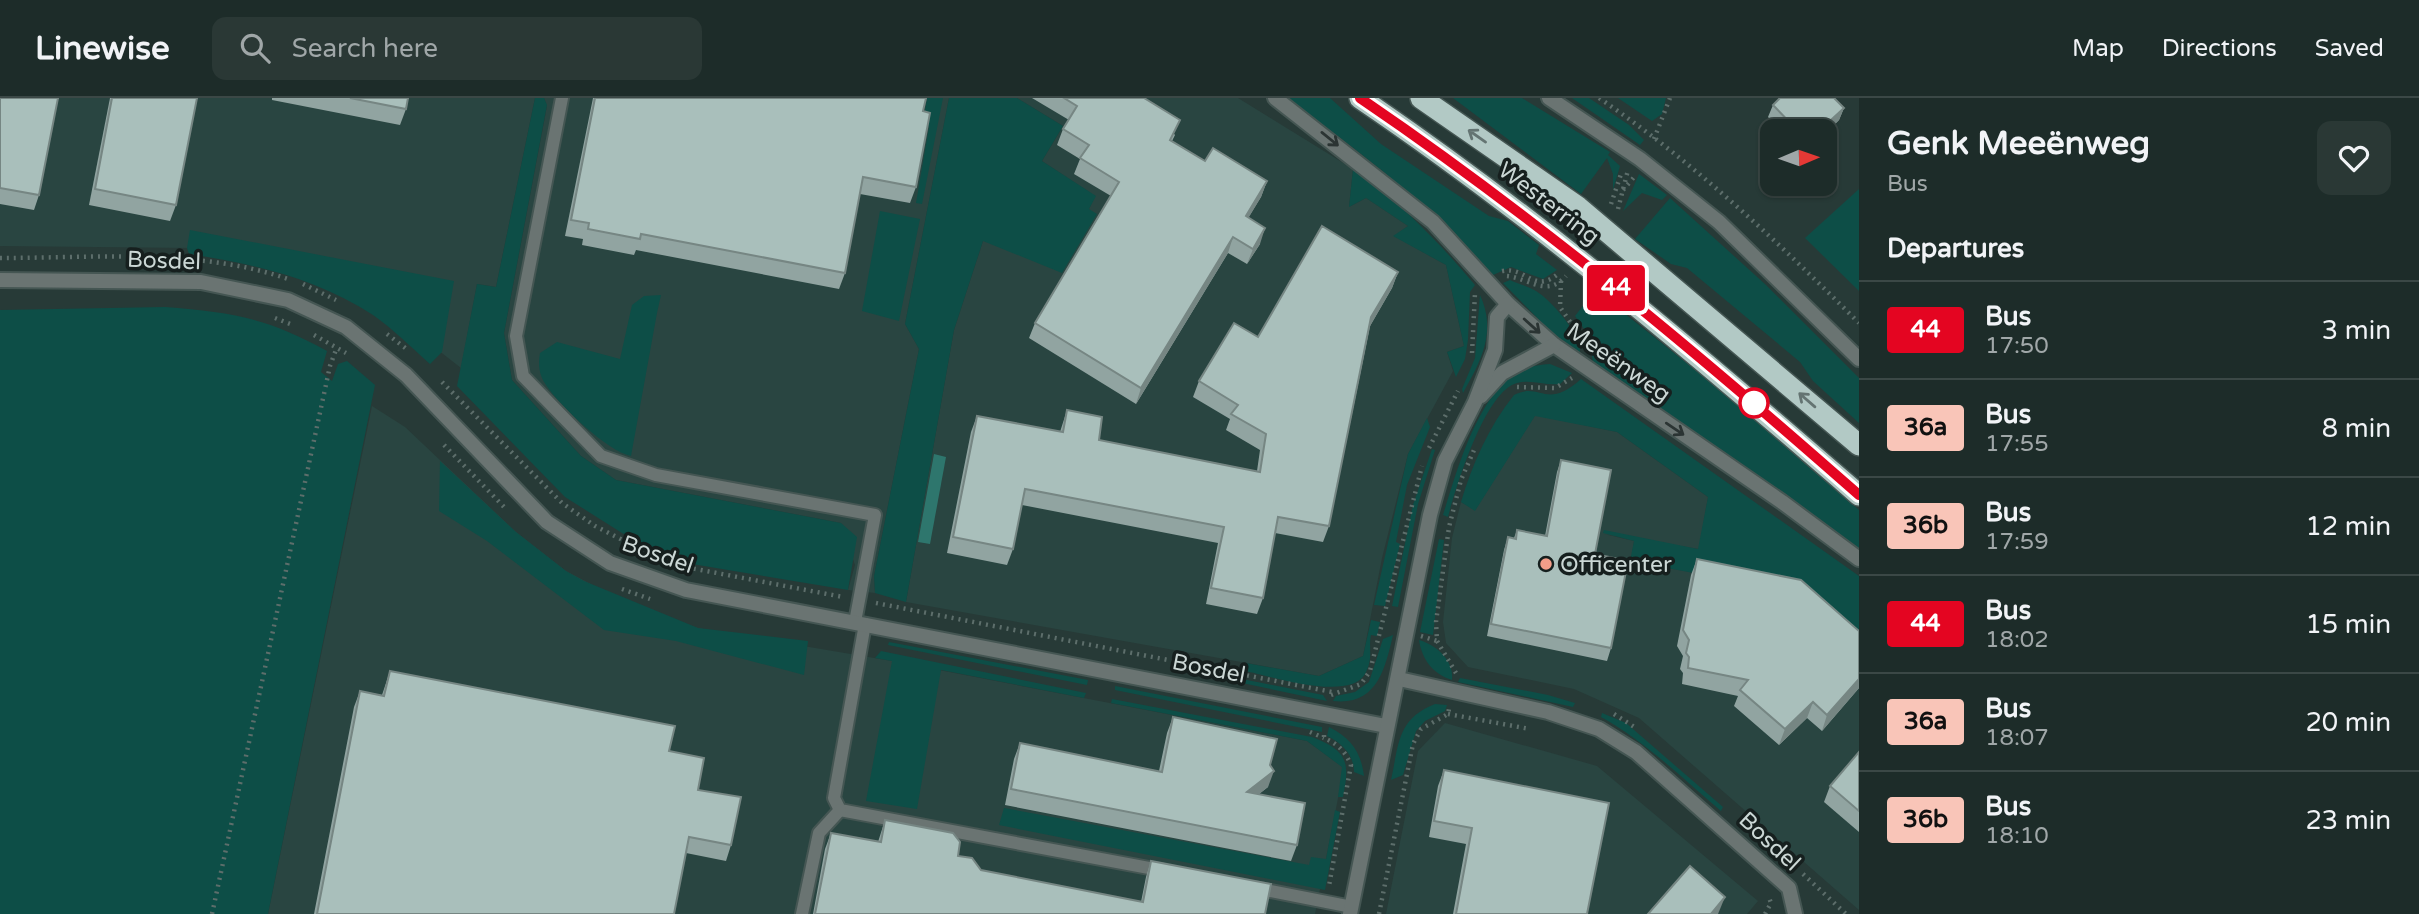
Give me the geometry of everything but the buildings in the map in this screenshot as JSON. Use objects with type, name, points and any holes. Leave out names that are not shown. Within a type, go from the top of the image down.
[{"type":"highway","name":"Westerring","points":[[1360,98],[1558,241],[1693,350],[1859,495]]},
{"type":"highway","name":"Westerring","points":[[1421,98],[1578,207],[1859,445]]},
{"type":"street","name":"Meeënweg","points":[[1275,98],[1433,222],[1508,304],[1554,345],[1782,502],[1859,559]]},
{"type":"street","points":[[1549,98],[1640,159],[1719,222],[1859,359]]},
{"type":"street","name":"Bosdel","points":[[0,280],[201,282],[288,300],[346,327],[406,375],[547,522],[610,563],[686,590],[1386,726]]},
{"type":"street","points":[[1351,910],[1386,726],[1399,680],[1429,523],[1445,461],[1475,402],[1495,350],[1497,317],[1508,304]]},
{"type":"street","points":[[1475,402],[1502,373],[1554,345]]},
{"type":"street","name":"Bosdel","points":[[1399,680],[1548,712],[1599,729],[1636,752],[1789,888],[1795,914]]},
{"type":"lane","points":[[562,98],[516,336],[523,376],[601,456],[656,474],[875,515],[834,798],[840,810]]},
{"type":"lane","points":[[840,810],[1183,875]]},
{"type":"lane","points":[[802,914],[818,834],[840,810]]},
{"type":"lane","points":[[1238,885],[1326,902],[1351,910]]},
{"type":"path","points":[[1599,98],[1655,137],[1704,177],[1787,251],[1859,323]]},
{"type":"path","points":[[1650,144],[1671,98]]},
{"type":"path","points":[[1611,204],[1626,167],[1618,209]]},
{"type":"path","points":[[1623,190],[1637,172]]},
{"type":"path","points":[[1560,272],[1536,283],[1511,270],[1496,278],[1512,276],[1540,287],[1561,281],[1560,307],[1586,346],[1587,354]]},
{"type":"path","points":[[265,314],[305,330],[353,359]]},
{"type":"path","points":[[212,914],[327,380],[346,327]]},
{"type":"path","points":[[1507,392],[1521,386],[1556,388],[1564,386],[1575,375]]},
{"type":"path","points":[[436,436],[513,516]]},
{"type":"path","points":[[1455,683],[1457,675],[1437,641],[1436,622],[1449,527],[1461,480],[1475,446]]},
{"type":"path","points":[[611,584],[655,600]]},
{"type":"path","points":[[1419,636],[1437,641]]},
{"type":"path","points":[[1448,714],[1450,706]]},
{"type":"path","points":[[1379,914],[1413,744],[1421,729],[1448,714],[1543,732]]},
{"type":"path","points":[[1324,738],[1326,726]]},
{"type":"path","points":[[1297,729],[1335,743],[1346,753],[1351,765],[1326,902]]},
{"type":"path","points":[[1759,887],[1769,896],[1771,903],[1765,914]]},
{"type":"shaded area","points":[[0,98],[535,98],[496,287],[477,284],[461,368],[355,285],[193,248],[0,246]]},
{"type":"shaded area","points":[[535,98],[544,98],[547,105],[504,333],[512,380],[581,456],[616,480],[841,523],[857,537],[848,590],[680,562],[622,533],[565,497],[457,386],[477,284],[496,287]]},
{"type":"shaded area","points":[[544,98],[949,98],[905,324],[919,349],[874,576],[875,593],[848,590],[855,565],[841,523],[616,480],[581,456],[512,380],[504,333],[547,106]]},
{"type":"shaded area","points":[[927,98],[943,98],[922,204],[916,203],[929,127],[923,123]]},
{"type":"shaded area","points":[[949,98],[1017,98],[1063,126],[1042,161],[1096,196],[1089,209],[1097,214],[1062,273],[983,241],[954,330],[906,602],[875,593],[874,576],[919,349],[905,324]]},
{"type":"shaded area","points":[[1017,98],[1238,98],[1353,169],[1349,207],[1366,198],[1408,226],[1394,236],[1446,265],[1464,346],[1447,352],[1453,371],[1408,454],[1382,558],[1363,656],[1319,676],[906,602],[954,330],[983,241],[1089,209],[1095,196],[1042,161],[1063,126]]},
{"type":"shaded area","points":[[1284,98],[1330,98],[1381,144],[1489,216],[1508,221],[1539,245],[1536,254],[1557,270],[1543,279],[1511,267],[1493,275],[1445,226],[1394,180]]},
{"type":"shaded area","points":[[1453,98],[1522,98],[1610,152],[1608,155],[1620,166],[1613,190],[1613,174],[1607,158],[1581,194]]},
{"type":"shaded area","points":[[1572,98],[1589,98],[1629,125],[1644,140],[1640,145]]},
{"type":"shaded area","points":[[1618,98],[1666,98],[1662,114],[1652,121]]},
{"type":"shaded area","points":[[1353,169],[1418,223],[1475,285],[1470,292],[1465,359],[1456,377],[1447,352],[1464,346],[1446,265],[1393,236],[1408,226],[1366,198],[1349,207]]},
{"type":"shaded area","points":[[1639,174],[1667,195],[1662,200],[1642,193],[1623,211]]},
{"type":"shaded area","points":[[1859,189],[1859,291],[1805,238]]},
{"type":"shaded area","points":[[1670,198],[1766,285],[1859,378],[1859,423],[1813,381],[1800,362],[1687,268],[1671,264],[1635,239]]},
{"type":"shaded area","points":[[880,211],[920,219],[899,321],[862,311]]},
{"type":"shaded area","points":[[190,230],[454,281],[442,352],[430,364],[373,315],[307,282],[261,268],[189,254],[187,248]]},
{"type":"shaded area","points":[[1510,280],[1536,291],[1557,310],[1576,337],[1580,353],[1551,332],[1503,283]]},
{"type":"shaded area","points":[[1595,290],[1751,414],[1859,510],[1859,551],[1593,363],[1589,336],[1575,316]]},
{"type":"shaded area","points":[[661,295],[631,456],[597,437],[562,404],[542,377],[540,353],[557,342],[620,359],[632,305],[644,296]]},
{"type":"shaded area","points":[[1480,295],[1487,321],[1485,346],[1463,393],[1462,389],[1475,358]]},
{"type":"shaded area","points":[[165,307],[230,314],[286,331],[327,351],[321,372],[332,381],[338,364],[347,361],[375,385],[268,914],[0,914],[0,310]]},
{"type":"shaded area","points":[[1550,364],[1572,373],[1560,384],[1523,382],[1505,390],[1483,421],[1465,464],[1448,517],[1443,515],[1467,444],[1493,394],[1515,373],[1532,366]]},
{"type":"shaded area","points":[[1581,379],[1859,576],[1859,648],[1795,592],[1630,561],[1634,541],[1603,533],[1604,530],[1698,549],[1708,497],[1617,432],[1535,416],[1475,511],[1461,502],[1482,446],[1514,395],[1531,391],[1559,393]]},
{"type":"shaded area","points":[[372,406],[405,427],[516,532],[566,571],[629,604],[698,628],[892,661],[1307,741],[1344,768],[1315,914],[268,914]]},
{"type":"shaded area","points":[[1535,415],[1617,432],[1708,497],[1699,549],[1604,534],[1634,541],[1631,561],[1796,592],[1859,648],[1859,910],[1639,718],[1574,689],[1468,667],[1446,643],[1443,622],[1452,538],[1461,502],[1475,510]]},
{"type":"shaded area","points":[[1427,418],[1430,427],[1407,485],[1396,542],[1400,544],[1385,606],[1374,605],[1408,454]]},
{"type":"shaded area","points":[[1432,449],[1435,450],[1418,504],[1398,607],[1392,606],[1413,505]]},
{"type":"shaded area","points":[[934,454],[946,457],[930,544],[918,542]]},
{"type":"shaded area","points":[[440,461],[516,532],[566,571],[584,581],[698,628],[808,641],[804,675],[676,641],[604,630],[487,541],[439,511]]},
{"type":"shaded area","points":[[1439,539],[1444,540],[1433,635],[1420,632]]},
{"type":"shaded area","points":[[1371,620],[1380,622],[1377,636],[1371,635],[1368,668],[1356,682],[1327,687],[1290,682],[1245,671],[1246,663],[1319,676],[1363,656]]},
{"type":"shaded area","points":[[1393,635],[1382,672],[1369,691],[1360,698],[1333,701],[1336,696],[1355,692],[1369,682],[1383,639]]},
{"type":"shaded area","points":[[1419,640],[1443,655],[1450,666],[1452,680],[1439,674],[1430,665]]},
{"type":"shaded area","points":[[889,642],[1088,680],[1087,685],[888,645]]},
{"type":"shaded area","points":[[881,651],[1086,693],[1084,698],[941,670],[917,809],[866,801],[892,661],[875,658]]},
{"type":"shaded area","points":[[1460,678],[1575,703],[1573,707],[1458,682]]},
{"type":"shaded area","points":[[1242,679],[1323,695],[1327,701],[1242,683]]},
{"type":"shaded area","points":[[1115,686],[1322,727],[1322,732],[1115,690]]},
{"type":"shaded area","points":[[1112,699],[1312,737],[1324,742],[1344,759],[1346,775],[1343,797],[1338,797],[1342,767],[1307,741],[1111,703]]},
{"type":"shaded area","points":[[1435,704],[1447,705],[1445,711],[1425,721],[1416,731],[1403,775],[1391,780],[1398,744],[1406,725],[1413,717]]},
{"type":"shaded area","points":[[1602,713],[1626,723],[1723,807],[1721,811],[1648,749],[1601,717]]},
{"type":"shaded area","points":[[1445,723],[1597,766],[1758,901],[1747,914],[1386,914],[1418,751]]},
{"type":"shaded area","points":[[1329,727],[1354,747],[1364,776],[1354,772],[1352,760],[1346,750],[1327,736]]},
{"type":"shaded area","points":[[1004,808],[1309,865],[1311,857],[1326,859],[1335,810],[1340,812],[1325,890],[999,825]]},
{"type":"bus line","name":"44","points":[[1360,98],[1422,140],[1558,241],[1693,350],[1859,495]]},
{"type":"place","name":"Officenter","points":[[1546,564]]}]
